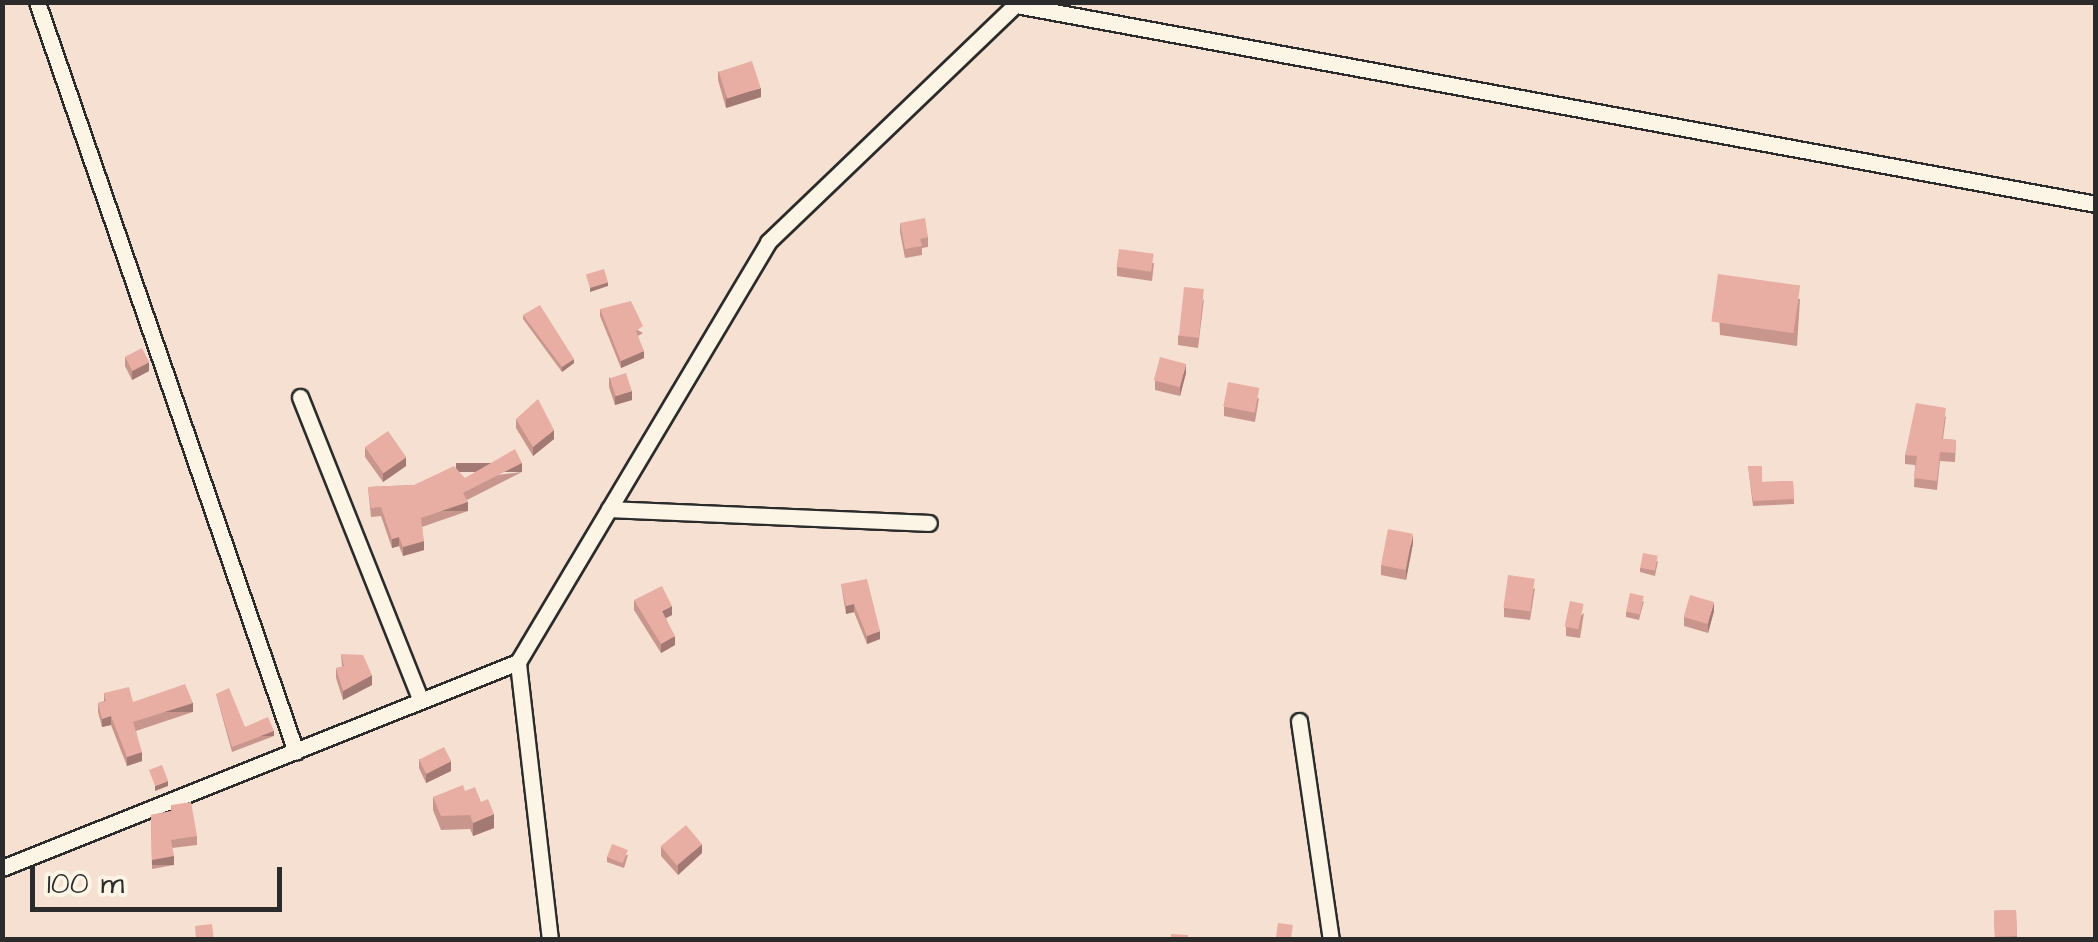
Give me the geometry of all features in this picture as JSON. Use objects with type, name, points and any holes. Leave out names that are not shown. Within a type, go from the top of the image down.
[{"type":"street","points":[[37,2],[296,752]]},
{"type":"street","points":[[550,940],[518,662],[768,242],[1017,4],[2096,204]]},
{"type":"street","points":[[300,397],[420,698]]},
{"type":"street","points":[[609,509],[930,524]]},
{"type":"street","points":[[2,868],[518,662]]},
{"type":"street","points":[[1299,721],[1331,940]]},
{"type":"building","points":[[752,61],[761,88],[727,98],[719,72]]},
{"type":"building","points":[[925,218],[928,237],[920,239],[922,246],[905,249],[900,223]]},
{"type":"building","points":[[1119,249],[1154,254],[1151,272],[1116,267]]},
{"type":"building","points":[[604,269],[608,282],[590,288],[586,275]]},
{"type":"building","points":[[1718,274],[1800,286],[1794,333],[1711,322]]},
{"type":"building","points":[[1184,287],[1204,289],[1199,338],[1179,336]]},
{"type":"building","points":[[631,301],[643,326],[636,331],[644,351],[621,361],[600,309]]},
{"type":"building","points":[[540,305],[574,359],[562,367],[523,315]]},
{"type":"building","points":[[142,348],[149,362],[132,371],[125,357]]},
{"type":"building","points":[[1160,357],[1186,364],[1180,387],[1154,380]]},
{"type":"building","points":[[626,373],[632,391],[616,396],[610,378]]},
{"type":"building","points":[[1228,382],[1259,388],[1255,413],[1223,407]]},
{"type":"building","points":[[538,399],[554,430],[533,447],[516,419]]},
{"type":"building","points":[[1916,403],[1946,408],[1942,439],[1956,440],[1955,453],[1940,452],[1937,481],[1914,478],[1917,456],[1905,455]]},
{"type":"building","points":[[388,431],[406,457],[383,473],[365,447]]},
{"type":"building","points":[[515,449],[522,463],[463,493],[468,502],[421,518],[424,541],[403,547],[399,537],[392,539],[381,507],[371,508],[368,487],[414,485],[454,466],[465,478]]},
{"type":"building","points":[[1748,466],[1762,466],[1762,482],[1793,481],[1794,499],[1753,501]]},
{"type":"building","points":[[1388,529],[1413,534],[1405,570],[1381,565]]},
{"type":"building","points":[[1643,553],[1658,556],[1655,571],[1640,568]]},
{"type":"building","points":[[1508,575],[1535,579],[1530,611],[1503,608]]},
{"type":"building","points":[[867,579],[880,631],[867,636],[854,604],[846,606],[841,584]]},
{"type":"building","points":[[662,586],[672,606],[662,611],[675,636],[661,644],[634,600]]},
{"type":"building","points":[[1630,593],[1644,596],[1640,614],[1626,612]]},
{"type":"building","points":[[1690,595],[1714,602],[1708,624],[1684,617]]},
{"type":"building","points":[[1570,601],[1584,604],[1578,629],[1565,626]]},
{"type":"building","points":[[341,654],[363,655],[372,675],[343,691],[336,668],[344,666]]},
{"type":"building","points":[[185,684],[193,703],[133,722],[142,752],[127,757],[111,716],[102,719],[98,703],[106,701],[104,693],[129,687],[133,702]]},
{"type":"building","points":[[229,688],[245,727],[268,717],[274,731],[232,747],[216,694]]},
{"type":"building","points":[[444,747],[451,761],[426,774],[419,760]]},
{"type":"building","points":[[162,765],[168,781],[155,786],[149,770]]},
{"type":"building","points":[[463,785],[465,791],[475,787],[481,802],[488,799],[494,814],[473,823],[470,815],[441,816],[433,797]]},
{"type":"building","points":[[191,802],[197,836],[171,840],[174,856],[152,860],[151,815],[172,811],[171,805]]},
{"type":"building","points":[[686,825],[702,844],[677,865],[661,846]]},
{"type":"building","points":[[612,844],[628,850],[623,863],[607,857]]},
{"type":"building","points":[[2016,910],[2017,936],[1995,937],[1994,911]]},
{"type":"building","points":[[1278,923],[1293,925],[1291,939],[1276,937]]},
{"type":"building","points":[[212,924],[214,940],[196,940],[195,926]]},
{"type":"building","points":[[1171,934],[1188,935],[1188,940],[1171,940]]}]
